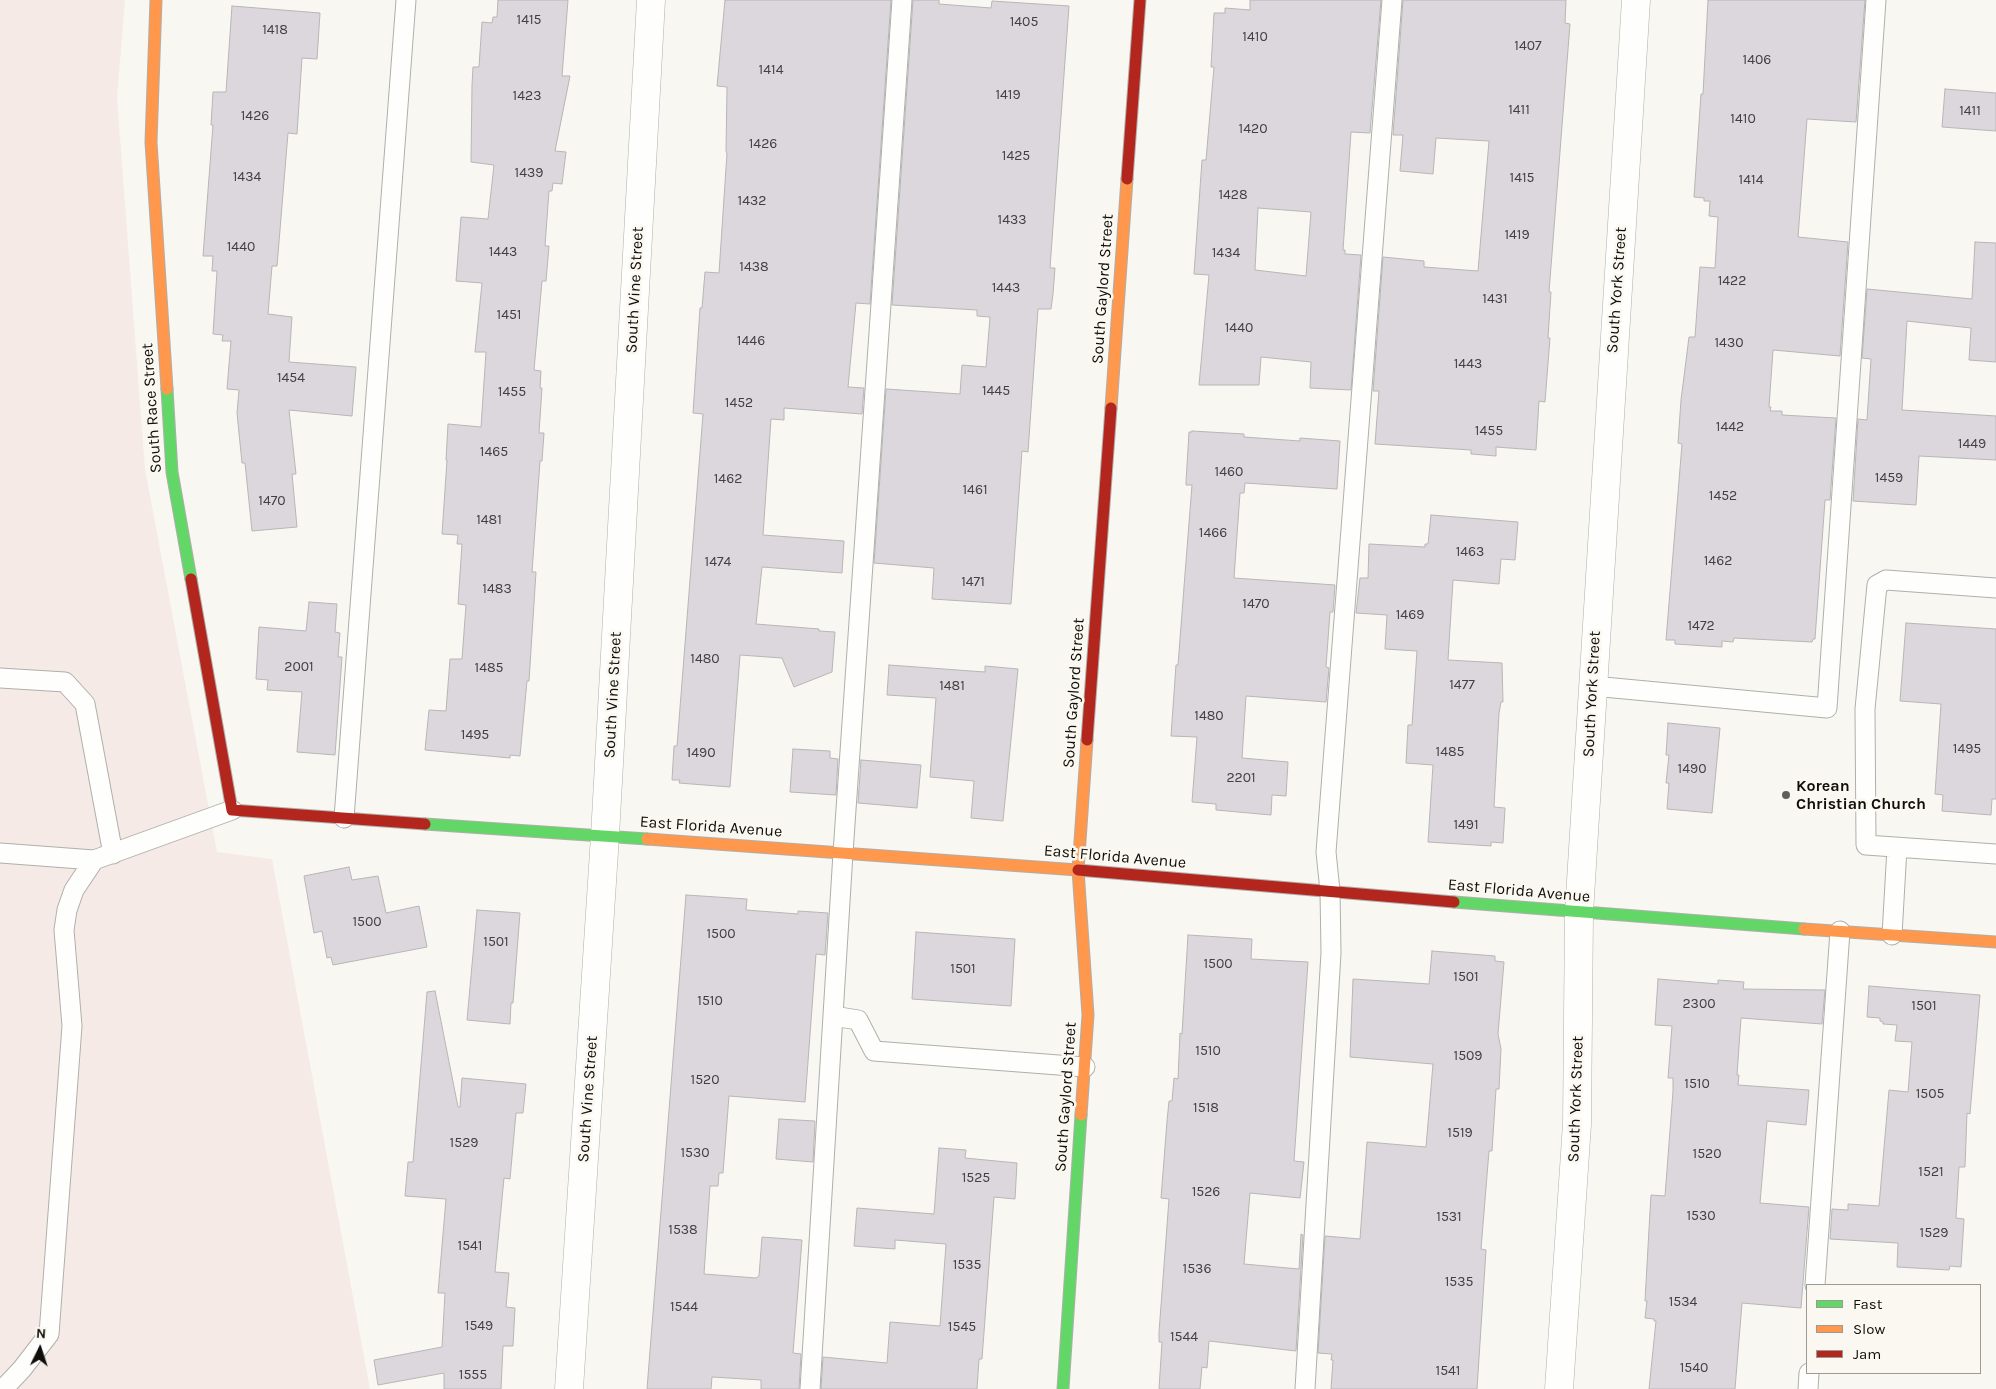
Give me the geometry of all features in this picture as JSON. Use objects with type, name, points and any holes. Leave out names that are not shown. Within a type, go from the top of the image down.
[{"type":"street","name":"South Race Street","points":[[156,0],[151,142],[172,472],[232,810]]},
{"type":"street","name":"South Vine Street","points":[[569,1389],[605,836],[651,0]]},
{"type":"street","name":"South Gaylord Street","points":[[1063,1389],[1088,1015],[1078,870],[1140,0]]},
{"type":"street","name":"South York Street","points":[[1558,1389],[1577,1124],[1579,913],[1636,0]]},
{"type":"street","name":"East Florida Avenue","points":[[232,810],[1078,870],[1579,913],[1996,942]]},
{"type":"lane","points":[[344,818],[406,0]]},
{"type":"lane","points":[[810,1389],[833,1016],[902,0]]},
{"type":"lane","points":[[1305,1389],[1331,953],[1330,891],[1326,852],[1392,0]]},
{"type":"lane","points":[[1593,686],[1827,708],[1876,0]]},
{"type":"lane","points":[[1996,588],[1886,580],[1877,585],[1865,710],[1866,844],[1897,848],[1996,854]]},
{"type":"lane","points":[[0,678],[65,682],[85,704],[113,854]]},
{"type":"lane","points":[[0,853],[94,860],[232,810]]},
{"type":"lane","points":[[1892,935],[1897,848]]},
{"type":"lane","points":[[0,1388],[6,1386],[22,1369],[49,1334],[72,1026],[64,930],[67,910],[74,890],[94,860]]},
{"type":"lane","points":[[1815,1284],[1840,931]]},
{"type":"lane","points":[[833,1016],[858,1020],[874,1051],[1085,1067]]},
{"type":"lane","points":[[1808,1389],[1809,1374]]},
{"type":"shaded area","points":[[0,0],[125,0],[117,98],[145,469],[217,852],[272,859],[370,1389],[0,1389]]},
{"type":"building","points":[[498,0],[568,0],[562,76],[570,76],[555,151],[566,152],[562,184],[553,183],[552,191],[549,191],[545,246],[549,246],[546,281],[542,281],[534,370],[541,371],[540,388],[542,388],[539,433],[544,433],[542,461],[540,461],[532,572],[536,572],[529,681],[527,681],[520,756],[510,755],[510,758],[425,750],[429,710],[446,711],[450,659],[462,659],[466,605],[458,604],[462,544],[457,544],[458,535],[442,534],[446,460],[448,424],[481,427],[486,352],[475,352],[482,283],[456,281],[461,217],[488,219],[494,165],[471,162],[472,85],[473,67],[479,67],[482,22],[492,23],[493,17],[497,17]]},
{"type":"building","points":[[725,0],[891,0],[870,304],[856,303],[848,387],[864,388],[862,414],[784,408],[784,420],[771,419],[763,535],[844,541],[842,573],[762,567],[756,624],[835,632],[832,672],[794,687],[782,658],[740,655],[730,787],[679,783],[680,780],[672,780],[674,746],[677,746],[703,414],[693,413],[700,308],[702,308],[705,272],[719,273],[727,153],[727,87],[717,86]]},
{"type":"building","points":[[913,0],[939,0],[939,4],[991,8],[992,1],[1069,6],[1050,268],[1055,268],[1053,294],[1051,309],[1038,309],[1028,452],[1022,451],[1011,604],[932,599],[934,568],[874,563],[886,389],[960,394],[962,365],[986,367],[990,317],[977,316],[977,310],[892,305]]},
{"type":"building","points":[[1250,0],[1381,0],[1370,133],[1351,132],[1343,250],[1345,250],[1345,254],[1361,255],[1351,390],[1310,388],[1311,362],[1261,357],[1259,385],[1199,385],[1209,275],[1194,274],[1202,160],[1206,160],[1214,67],[1211,67],[1214,13],[1225,13],[1225,8],[1250,10]],"holes":[[[1258,208],[1311,212],[1306,276],[1255,270]]]},
{"type":"building","points":[[1403,0],[1566,0],[1565,23],[1570,24],[1549,292],[1551,292],[1548,338],[1550,338],[1545,402],[1539,401],[1536,450],[1496,447],[1496,456],[1471,454],[1471,450],[1375,444],[1379,391],[1373,391],[1383,257],[1424,261],[1424,267],[1478,271],[1489,141],[1436,138],[1433,174],[1400,171],[1403,135],[1393,135]]},
{"type":"building","points":[[1708,0],[1865,0],[1856,122],[1807,119],[1798,237],[1848,242],[1840,356],[1773,350],[1770,411],[1782,411],[1782,415],[1836,418],[1830,500],[1825,500],[1815,639],[1812,642],[1734,638],[1733,642],[1722,641],[1722,647],[1675,644],[1675,640],[1666,640],[1682,444],[1678,443],[1681,400],[1689,337],[1695,337],[1700,267],[1715,268],[1718,217],[1709,216],[1710,201],[1694,197],[1701,94],[1703,94]]},
{"type":"building","points":[[232,6],[320,13],[317,59],[302,58],[297,134],[288,133],[277,266],[272,266],[268,314],[292,317],[289,362],[356,367],[352,416],[289,410],[296,474],[292,474],[297,527],[252,531],[245,463],[242,463],[237,413],[239,390],[227,389],[231,341],[222,341],[223,335],[213,334],[217,271],[212,271],[213,256],[203,256],[213,125],[211,125],[213,92],[226,92]]},
{"type":"building","points":[[1945,89],[1996,93],[1996,131],[1942,127]]},
{"type":"building","points":[[1975,242],[1996,243],[1996,362],[1969,360],[1971,328],[1907,321],[1902,410],[1996,416],[1996,460],[1919,456],[1916,505],[1853,501],[1858,419],[1867,420],[1871,359],[1862,358],[1867,289],[1972,299]]},
{"type":"building","points":[[1189,432],[1244,434],[1244,437],[1300,441],[1300,438],[1340,441],[1337,489],[1245,483],[1244,493],[1240,493],[1234,578],[1335,585],[1333,612],[1330,612],[1326,667],[1329,668],[1326,702],[1246,696],[1242,758],[1288,762],[1286,796],[1272,795],[1271,815],[1216,810],[1216,804],[1192,802],[1197,737],[1171,736],[1192,485],[1186,485],[1186,482]]},
{"type":"building","points":[[1431,515],[1518,522],[1515,560],[1501,559],[1499,584],[1453,580],[1448,660],[1502,663],[1503,702],[1501,702],[1499,713],[1494,807],[1505,808],[1503,843],[1491,842],[1491,846],[1428,842],[1433,765],[1406,763],[1408,725],[1412,725],[1417,651],[1385,649],[1387,615],[1356,613],[1360,578],[1368,578],[1369,544],[1425,547],[1425,544],[1428,544]]},
{"type":"building","points":[[309,602],[337,604],[335,632],[340,633],[338,657],[342,657],[335,755],[297,752],[302,692],[267,690],[268,680],[256,679],[259,627],[306,631]]},
{"type":"building","points":[[1906,623],[1996,629],[1996,799],[1992,799],[1991,815],[1942,811],[1943,795],[1935,794],[1941,704],[1900,701]]},
{"type":"building","points":[[889,665],[985,672],[985,666],[1018,669],[1003,821],[971,818],[974,781],[930,777],[936,698],[887,695]]},
{"type":"building","points":[[1668,723],[1720,728],[1712,813],[1667,809],[1669,783],[1666,783],[1669,755],[1666,755]]},
{"type":"building","points":[[793,749],[830,751],[830,758],[838,759],[836,795],[790,792]]},
{"type":"building","points":[[861,760],[921,765],[917,808],[858,803]]},
{"type":"building","points":[[349,867],[352,880],[378,876],[386,913],[419,906],[427,947],[333,965],[331,957],[327,958],[322,931],[314,933],[304,876]]},
{"type":"building","points":[[686,895],[747,899],[746,910],[798,914],[798,911],[828,913],[825,955],[816,954],[805,1102],[729,1096],[723,1173],[719,1173],[718,1186],[710,1186],[704,1274],[756,1278],[759,1276],[762,1237],[802,1240],[793,1353],[801,1354],[799,1389],[761,1389],[761,1380],[712,1377],[711,1389],[647,1389]]},
{"type":"building","points":[[477,910],[520,913],[510,1024],[467,1020]]},
{"type":"building","points":[[916,932],[1015,939],[1011,1006],[912,999]]},
{"type":"building","points":[[1188,935],[1252,939],[1251,959],[1308,962],[1294,1161],[1304,1162],[1300,1198],[1250,1193],[1244,1264],[1299,1269],[1301,1234],[1303,1235],[1296,1351],[1209,1341],[1207,1368],[1202,1367],[1200,1389],[1159,1389],[1162,1342],[1159,1342],[1159,1332],[1169,1199],[1161,1198],[1169,1101],[1172,1101],[1174,1078],[1178,1079]]},
{"type":"building","points":[[1432,951],[1495,956],[1495,961],[1504,962],[1498,1034],[1501,1049],[1499,1089],[1496,1089],[1492,1151],[1489,1151],[1481,1249],[1486,1250],[1477,1389],[1331,1389],[1332,1354],[1318,1353],[1325,1236],[1360,1239],[1367,1142],[1426,1147],[1433,1064],[1350,1057],[1353,979],[1429,984]]},
{"type":"building","points":[[1658,979],[1718,984],[1718,980],[1744,982],[1743,989],[1825,990],[1822,1024],[1741,1018],[1738,1085],[1809,1090],[1806,1125],[1767,1121],[1760,1203],[1809,1207],[1801,1308],[1742,1303],[1735,1389],[1649,1389],[1656,1321],[1645,1318],[1651,1195],[1665,1196],[1673,1091],[1673,1078],[1668,1078],[1672,1026],[1655,1025]]},
{"type":"building","points":[[1869,986],[1980,995],[1970,1114],[1967,1113],[1965,1167],[1959,1167],[1956,1218],[1964,1219],[1961,1267],[1950,1266],[1949,1270],[1897,1267],[1898,1243],[1830,1239],[1832,1209],[1848,1210],[1848,1204],[1879,1206],[1889,1090],[1908,1092],[1912,1042],[1895,1041],[1897,1025],[1883,1024],[1880,1018],[1867,1017]]},
{"type":"building","points":[[435,991],[458,1107],[460,1107],[462,1078],[526,1084],[523,1113],[516,1113],[510,1179],[504,1178],[495,1272],[509,1273],[506,1307],[515,1308],[513,1346],[503,1346],[501,1389],[444,1389],[444,1373],[378,1385],[374,1360],[442,1347],[445,1293],[438,1293],[446,1199],[405,1196],[408,1162],[413,1162],[427,992]]},
{"type":"building","points":[[779,1119],[815,1121],[813,1162],[776,1159]]},
{"type":"building","points":[[939,1148],[966,1150],[965,1158],[1017,1163],[1015,1199],[994,1197],[982,1359],[979,1359],[977,1389],[821,1389],[823,1357],[887,1363],[890,1322],[940,1326],[946,1244],[895,1240],[895,1249],[854,1246],[857,1208],[934,1214]]},
{"type":"traffic: fast","points":[[167,389],[172,472],[191,579]]},
{"type":"traffic: fast","points":[[425,824],[647,839]]},
{"type":"traffic: fast","points":[[1454,902],[1804,929]]},
{"type":"traffic: fast","points":[[1063,1389],[1081,1115]]},
{"type":"traffic: slow","points":[[156,0],[151,142],[167,389]]},
{"type":"traffic: slow","points":[[1111,408],[1127,179]]},
{"type":"traffic: slow","points":[[1081,1115],[1088,1015],[1078,870],[1087,740]]},
{"type":"traffic: slow","points":[[647,839],[1078,870]]},
{"type":"traffic: slow","points":[[1804,929],[1996,942]]},
{"type":"traffic: jam","points":[[1127,179],[1140,0]]},
{"type":"traffic: jam","points":[[1087,740],[1111,408]]},
{"type":"traffic: jam","points":[[191,579],[232,810],[425,824]]},
{"type":"traffic: jam","points":[[1078,870],[1454,902]]},
{"type":"place","name":"Korean Christian Church","points":[[1786,795]]}]
